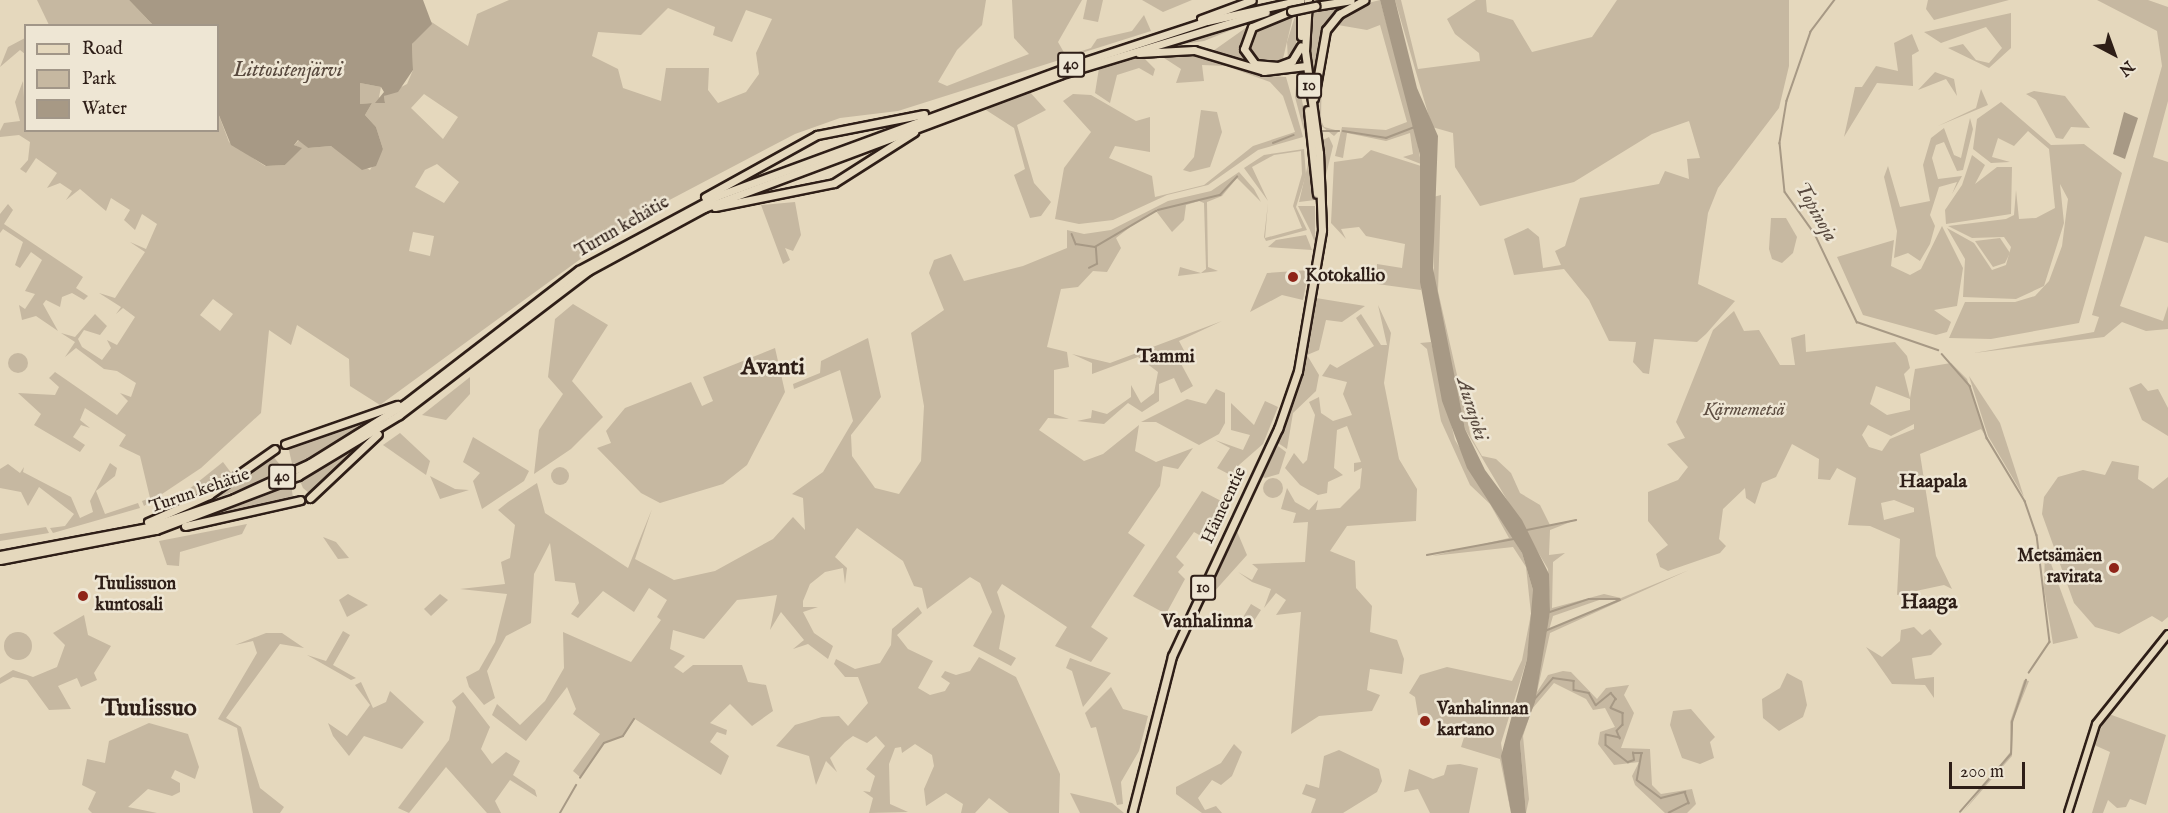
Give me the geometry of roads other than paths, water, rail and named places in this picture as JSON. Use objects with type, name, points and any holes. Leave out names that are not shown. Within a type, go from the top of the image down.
[{"type":"highway","points":[[1176,30],[1252,0]]},
{"type":"highway","name":"Turun kehätie","points":[[834,155],[1099,62],[1292,6],[1302,0]]},
{"type":"highway","name":"Hämeentie","points":[[1132,813],[1172,656],[1289,401],[1314,278],[1322,209],[1313,113],[1301,46],[1302,0]]},
{"type":"highway","points":[[1313,3],[1327,0]]},
{"type":"highway","points":[[1301,46],[1292,61],[1278,66],[1255,64],[1244,51],[1252,27],[1292,6],[1351,0]]},
{"type":"highway","points":[[1313,113],[1326,30],[1339,14],[1365,0]]},
{"type":"highway","name":"Hämeentie","points":[[1313,3],[1304,66],[1317,191],[1314,278]]},
{"type":"highway","name":"Turun kehätie","points":[[0,555],[114,534],[209,507],[284,476],[358,435],[423,390],[558,284],[656,225],[967,103],[1176,30],[1292,6]]},
{"type":"highway","points":[[1099,62],[1178,48],[1261,71],[1304,66]]},
{"type":"highway","points":[[656,225],[803,140],[967,103]]},
{"type":"highway","points":[[646,236],[724,204],[834,183],[943,118]]},
{"type":"highway","name":"Turun kehätie","points":[[156,530],[290,480],[399,415],[560,290],[646,236],[821,160]]},
{"type":"highway","points":[[285,444],[364,420],[423,390]]},
{"type":"highway","points":[[310,498],[399,415]]},
{"type":"highway","points":[[114,534],[209,495],[275,449]]},
{"type":"highway","points":[[156,530],[300,500]]},
{"type":"highway","name":"40","points":[[0,560],[121,539],[156,530]]},
{"type":"main road","points":[[2068,813],[2096,724],[2168,634]]},
{"type":"water","name":"Littoistenjärvi","points":[[129,0],[423,0],[432,24],[412,44],[413,70],[398,92],[384,96],[385,103],[375,103],[384,92],[381,87],[360,83],[360,104],[372,103],[365,115],[376,127],[383,149],[376,166],[362,170],[331,146],[308,148],[298,140],[294,145],[302,148],[285,165],[266,166],[231,145],[219,115],[219,24],[152,24]]},
{"type":"water","points":[[1380,0],[1395,0],[1417,88],[1438,136],[1433,268],[1465,429],[1485,470],[1522,520],[1549,574],[1550,612],[1535,702],[1520,742],[1526,813],[1511,813],[1501,756],[1527,659],[1533,590],[1522,553],[1467,468],[1442,401],[1420,282],[1420,155]]},
{"type":"water","points":[[2124,112],[2138,118],[2125,159],[2113,154]]},
{"type":"waterway","name":"Topinoja","points":[[1835,0],[1811,32],[1787,101],[1780,143],[1785,192],[1815,234],[1857,322],[1938,350]]},
{"type":"waterway","points":[[1343,131],[1386,138],[1415,127]]},
{"type":"waterway","points":[[1323,131],[1339,131]]},
{"type":"waterway","points":[[1273,143],[1294,135]]},
{"type":"waterway","points":[[1158,210],[1220,195],[1237,177]]},
{"type":"waterway","points":[[1072,234],[1076,244],[1095,247],[1156,211]]},
{"type":"waterway","points":[[1089,268],[1097,264],[1096,248]]},
{"type":"waterway","name":"Topinoja","points":[[1942,354],[1970,386],[1987,438],[2025,501],[2037,535],[2050,642],[2029,673]]},
{"type":"waterway","points":[[1527,530],[1576,520]]},
{"type":"waterway","points":[[1427,555],[1514,539]]},
{"type":"waterway","points":[[1550,612],[1589,599],[1619,599]]},
{"type":"waterway","points":[[1545,631],[1620,600]]},
{"type":"waterway","points":[[1534,700],[1553,678],[1574,681],[1574,690],[1589,693],[1596,705],[1611,693],[1616,699],[1611,708],[1623,713],[1623,725],[1617,731],[1620,738],[1606,735],[1606,745],[1628,762],[1634,760],[1633,753],[1642,753],[1637,780],[1661,798],[1685,792],[1689,803],[1669,813]]},
{"type":"waterway","name":"Topinoja","points":[[1960,812],[2011,754],[2012,722],[2026,680]]},
{"type":"waterway","points":[[580,778],[604,743],[623,736],[634,719]]},
{"type":"waterway","points":[[560,813],[576,785]]},
{"type":"place","name":"Kotokallio","points":[[1293,277]]},
{"type":"place","name":"Metsämäen ravirata","points":[[2114,568]]},
{"type":"place","name":"Tuulissuon kuntosali","points":[[83,596]]},
{"type":"place","name":"Vanhalinnan kartano","points":[[1425,721]]},
{"type":"district","name":"Tammi","points":[[1166,356]]},
{"type":"district","name":"Avanti","points":[[773,368]]},
{"type":"district","name":"Haapala","points":[[1933,481]]},
{"type":"district","name":"Haaga","points":[[1929,603]]},
{"type":"district","name":"Vanhalinna","points":[[1207,621]]},
{"type":"district","name":"Tuulissuo","points":[[149,709]]},
{"type":"water label","name":"Aurajoki","points":[[1472,409]]},
{"type":"park label","name":"Kärmemetsä","points":[[1744,411]]}]
